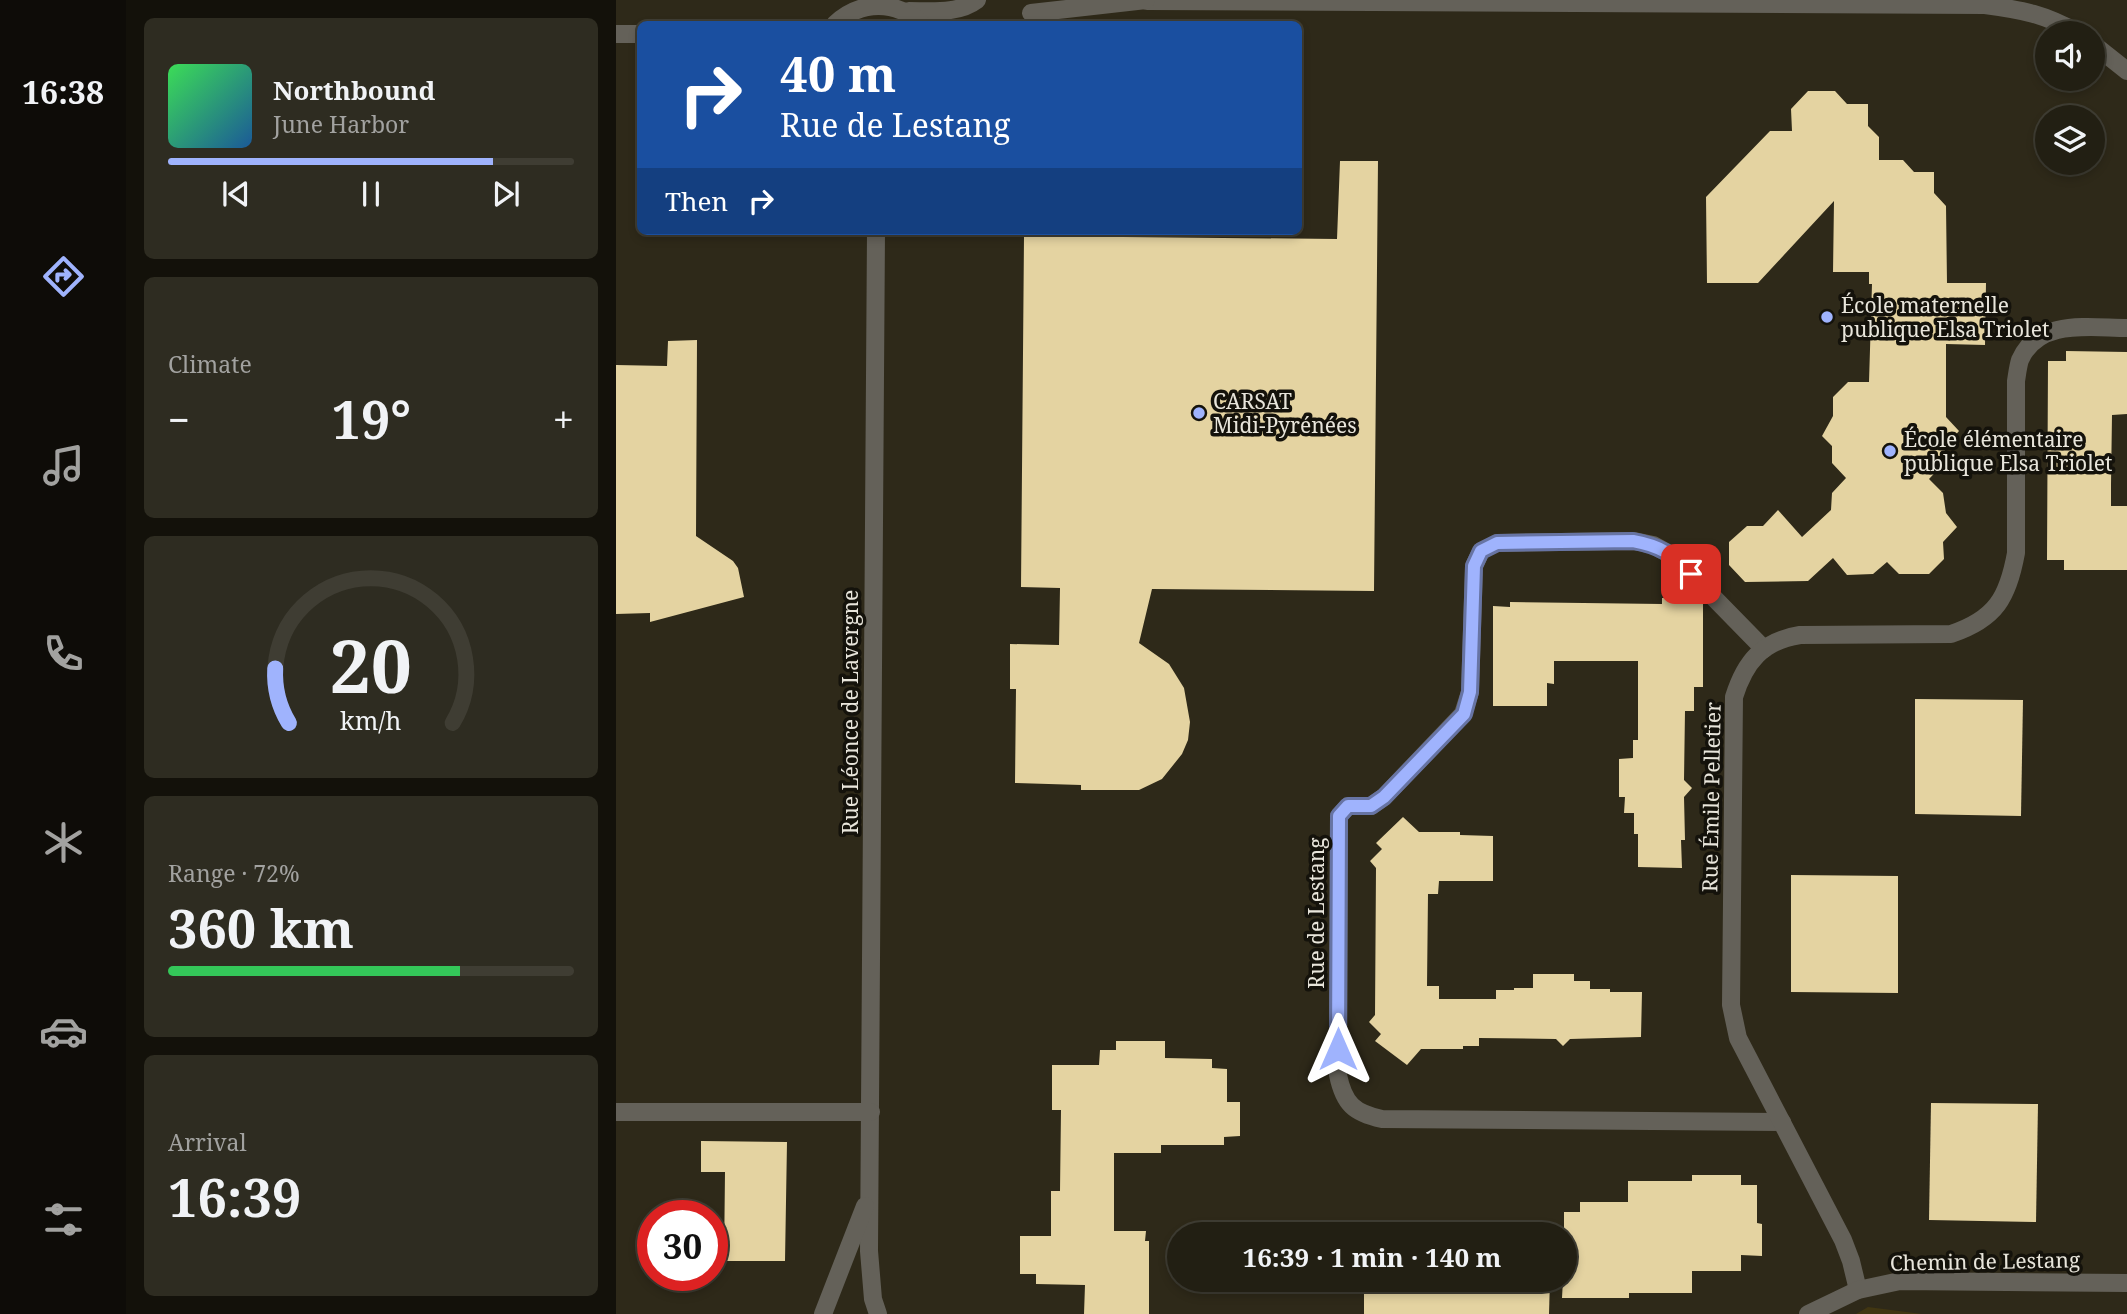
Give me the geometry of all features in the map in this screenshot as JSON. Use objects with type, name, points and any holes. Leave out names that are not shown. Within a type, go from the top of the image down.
[{"type":"street","points":[[909,11],[953,10],[971,5],[977,0]]},
{"type":"street","points":[[1030,12],[1146,0],[1985,5],[2021,10],[2055,21]]},
{"type":"street","points":[[838,21],[845,14],[866,3],[888,2],[909,11],[919,21]]},
{"type":"street","points":[[616,34],[637,34]]},
{"type":"street","points":[[2105,54],[2127,71]]},
{"type":"street","name":"Rue Léonce de Lavergne","points":[[876,235],[869,1251],[873,1298],[878,1314]]},
{"type":"street","name":"Rue Émile Pelletier","points":[[1858,1290],[1852,1261],[1843,1240],[1738,1038],[1731,1005],[1734,697],[1749,662],[1763,649],[1782,638],[1800,635],[1951,634],[1969,628],[1987,617],[2002,599],[2011,579],[2016,553],[2016,382],[2020,360],[2029,345],[2051,330],[2127,328]]},
{"type":"street","name":"Rue de Lestang","points":[[1763,649],[1673,556],[1653,545],[1633,541],[1497,543],[1481,551],[1474,566],[1470,692],[1464,714],[1384,797],[1371,806],[1348,806],[1339,816],[1338,1075],[1341,1092],[1350,1105],[1364,1115],[1382,1119],[1782,1122]]},
{"type":"street","points":[[616,1112],[871,1112]]},
{"type":"street","name":"Rue Léonce de Lavergne","points":[[822,1314],[870,1193]]},
{"type":"street","name":"Chemin de Lestang","points":[[1808,1314],[1858,1290],[1900,1282],[2127,1283]]},
{"type":"shaded area","points":[[1868,1307],[1922,1314],[1856,1314]]},
{"type":"building","points":[[1808,91],[1835,91],[1847,104],[1868,104],[1868,126],[1879,137],[1879,160],[1903,160],[1914,172],[1934,172],[1934,193],[1946,206],[1947,283],[1986,283],[1985,345],[1946,344],[1946,417],[1959,431],[1945,447],[1944,463],[1929,479],[1943,493],[1946,513],[1957,527],[1943,542],[1944,559],[1929,574],[1899,574],[1887,562],[1873,574],[1847,575],[1833,558],[1808,581],[1745,582],[1729,565],[1729,542],[1747,526],[1763,526],[1778,510],[1802,537],[1831,510],[1832,493],[1846,478],[1832,463],[1832,446],[1822,436],[1833,416],[1833,397],[1848,382],[1869,382],[1872,284],[1869,284],[1869,272],[1833,272],[1834,201],[1758,283],[1707,283],[1706,197],[1770,131],[1792,131],[1791,109]]},
{"type":"building","name":"CARSAT Midi-Pyrénées","points":[[1340,161],[1378,161],[1374,591],[1152,589],[1139,643],[1169,664],[1184,688],[1190,722],[1188,740],[1182,754],[1162,779],[1139,790],[1081,790],[1081,785],[1015,783],[1016,689],[1010,689],[1010,644],[1059,645],[1060,588],[1021,587],[1024,236],[1337,239]]},
{"type":"building","points":[[697,340],[696,536],[733,561],[738,568],[744,597],[650,622],[650,613],[616,614],[616,365],[667,366],[668,341]]},
{"type":"building","points":[[2066,351],[2127,352],[2127,414],[2112,415],[2111,506],[2127,506],[2127,570],[2064,570],[2064,560],[2047,560],[2048,361],[2066,361]]},
{"type":"building","points":[[1662,598],[1699,598],[1703,603],[1703,687],[1694,687],[1694,711],[1685,711],[1684,780],[1692,788],[1684,797],[1685,840],[1681,840],[1682,868],[1638,867],[1638,834],[1634,834],[1634,813],[1624,813],[1625,797],[1619,797],[1619,759],[1633,758],[1633,740],[1638,740],[1638,661],[1554,661],[1554,684],[1547,683],[1547,706],[1493,706],[1493,606],[1510,607],[1510,602],[1662,604]]},
{"type":"building","points":[[1915,699],[2023,700],[2021,816],[1915,814]]},
{"type":"building","points":[[1403,817],[1419,832],[1460,832],[1460,835],[1493,836],[1493,881],[1439,881],[1438,894],[1428,894],[1427,986],[1439,986],[1439,999],[1496,999],[1496,990],[1533,988],[1533,974],[1574,974],[1574,981],[1590,981],[1590,989],[1642,992],[1641,1037],[1570,1039],[1563,1046],[1556,1039],[1479,1038],[1479,1046],[1463,1046],[1463,1049],[1421,1049],[1407,1065],[1375,1041],[1381,1034],[1369,1022],[1375,1015],[1376,868],[1370,861],[1382,849],[1376,843]]},
{"type":"building","points":[[1791,875],[1898,876],[1898,993],[1791,992]]},
{"type":"building","points":[[1116,1041],[1165,1041],[1165,1058],[1212,1059],[1212,1068],[1227,1069],[1227,1102],[1240,1102],[1240,1136],[1224,1137],[1224,1145],[1161,1145],[1161,1153],[1114,1153],[1114,1231],[1146,1231],[1145,1241],[1149,1241],[1149,1314],[1084,1314],[1085,1285],[1036,1284],[1036,1274],[1020,1274],[1020,1236],[1051,1236],[1051,1191],[1060,1191],[1061,1110],[1052,1110],[1052,1065],[1099,1065],[1100,1050],[1116,1050]]},
{"type":"building","points":[[1931,1103],[2038,1104],[2036,1222],[1929,1220]]},
{"type":"building","points":[[701,1141],[787,1142],[785,1261],[728,1261],[725,1172],[701,1172]]},
{"type":"building","points":[[1692,1175],[1741,1175],[1741,1185],[1757,1185],[1757,1223],[1762,1224],[1762,1256],[1741,1255],[1741,1271],[1692,1271],[1692,1293],[1629,1293],[1629,1298],[1562,1298],[1562,1292],[1577,1292],[1577,1222],[1564,1222],[1564,1212],[1580,1212],[1580,1202],[1628,1202],[1628,1181],[1692,1181]]},
{"type":"building","points":[[1364,1292],[1550,1292],[1549,1314],[1364,1314]]},
{"type":"place","name":"École maternelle publique Elsa Triolet","points":[[1827,317]]},
{"type":"place","name":"CARSAT Midi-Pyrénées","points":[[1199,413]]},
{"type":"place","name":"École élémentaire publique Elsa Triolet","points":[[1890,451]]},
{"type":"route","points":[[1338,1049],[1339,816],[1348,806],[1371,806],[1384,797],[1464,714],[1470,692],[1474,566],[1481,551],[1497,543],[1633,541],[1653,545],[1673,556],[1691,574]]}]
